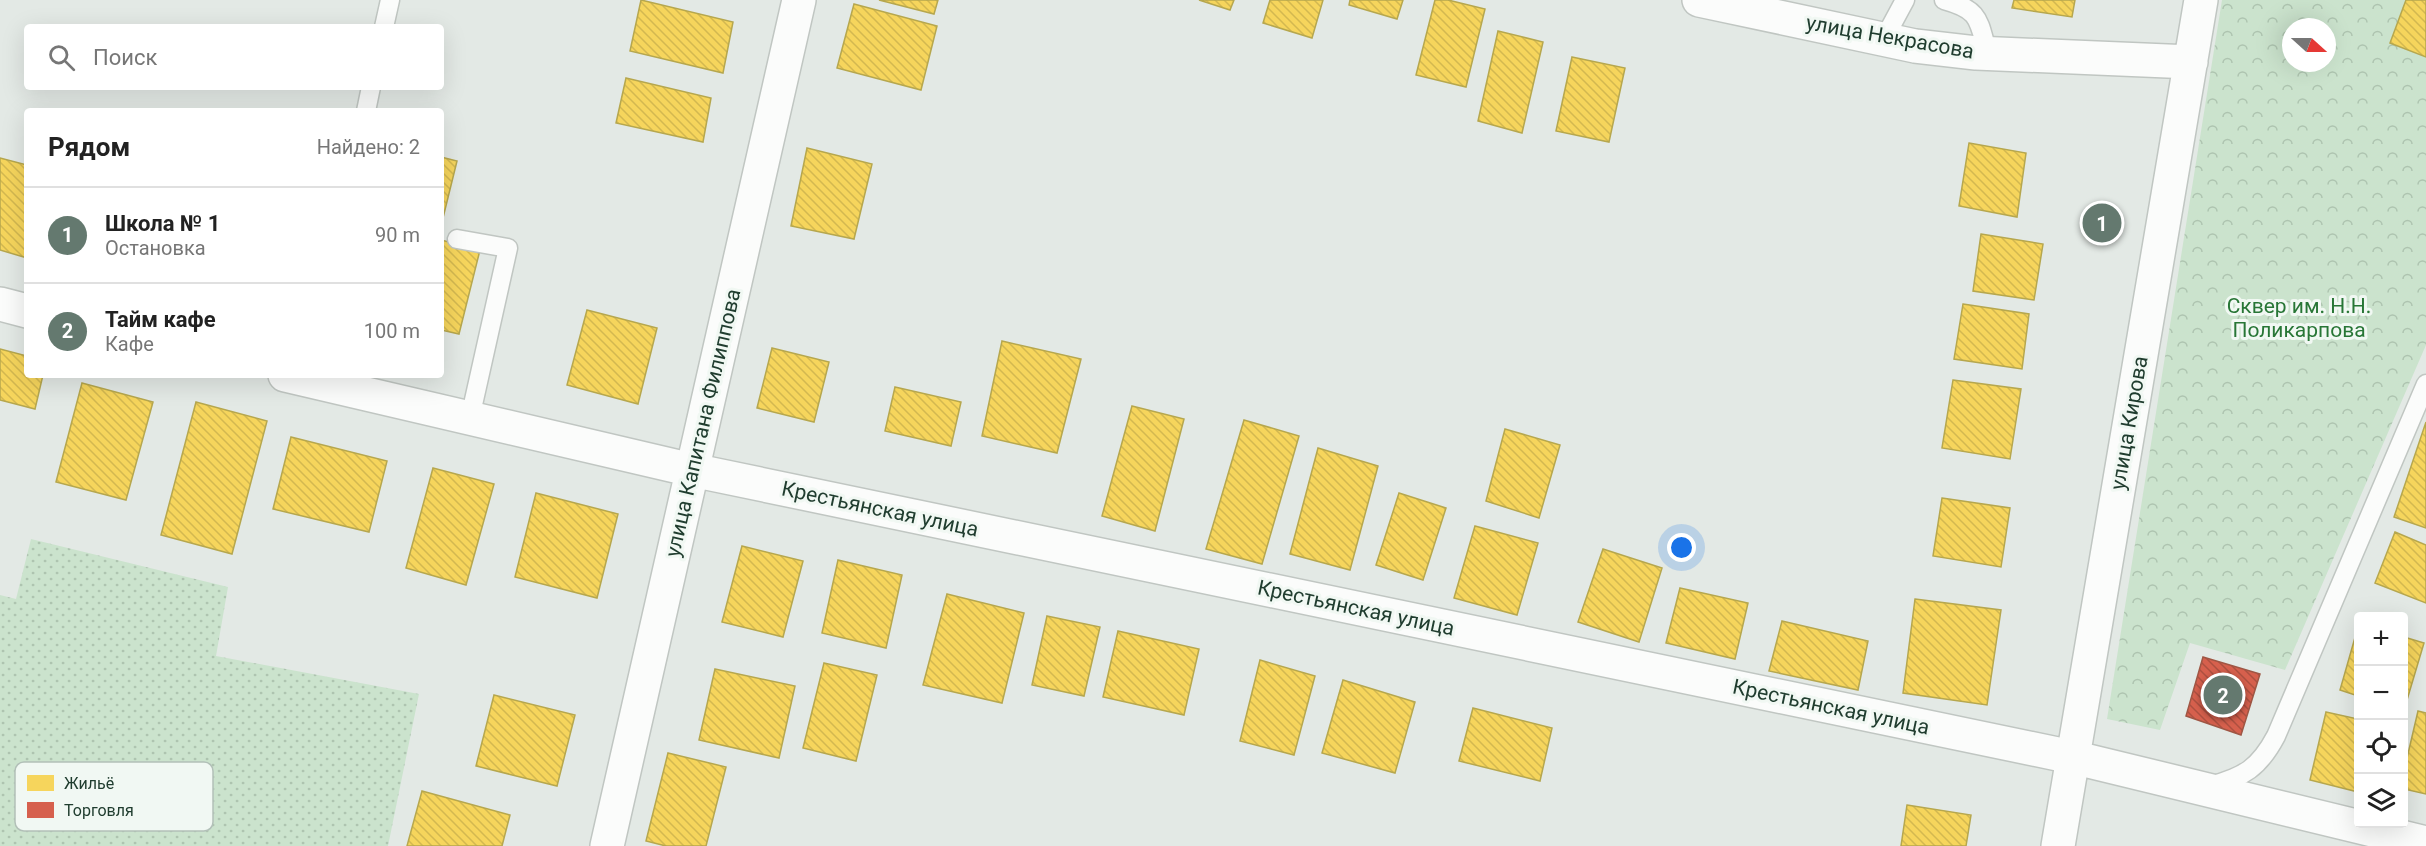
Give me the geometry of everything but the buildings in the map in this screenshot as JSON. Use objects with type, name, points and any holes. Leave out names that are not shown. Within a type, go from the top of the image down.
[{"type":"street","name":"улица Капитана Филиппова","points":[[607,846],[799,0]]},
{"type":"street","name":"улица Некрасова","points":[[1699,0],[1916,46],[1988,54],[2191,62]]},
{"type":"street","name":"улица Кирова","points":[[2058,846],[2201,0]]},
{"type":"street","points":[[0,304],[24,310]]},
{"type":"street","name":"Крестьянская улица","points":[[304,378],[692,470],[2072,757],[2426,843]]},
{"type":"lane","points":[[385,24],[390,0]]},
{"type":"lane","points":[[1884,39],[1905,0]]},
{"type":"lane","points":[[1944,0],[1960,4],[1973,12],[1979,23],[1988,54]]},
{"type":"lane","points":[[367,108],[370,90]]},
{"type":"lane","points":[[457,239],[508,248],[470,418]]},
{"type":"lane","points":[[2201,789],[2230,781],[2252,770],[2266,755],[2426,384]]},
{"type":"green space","name":"Сквер им. Н.Н. Поликарпова","points":[[2222,0],[2426,0],[2426,345],[2285,670],[2190,643],[2160,730],[2107,719]]},
{"type":"green space","points":[[31,539],[228,587],[216,656],[419,694],[388,846],[0,846],[0,595],[16,599]]},
{"type":"place","name":"Школа № 1","points":[[2102,223]]},
{"type":"place","name":"Тайм кафе","points":[[2223,695]]}]
